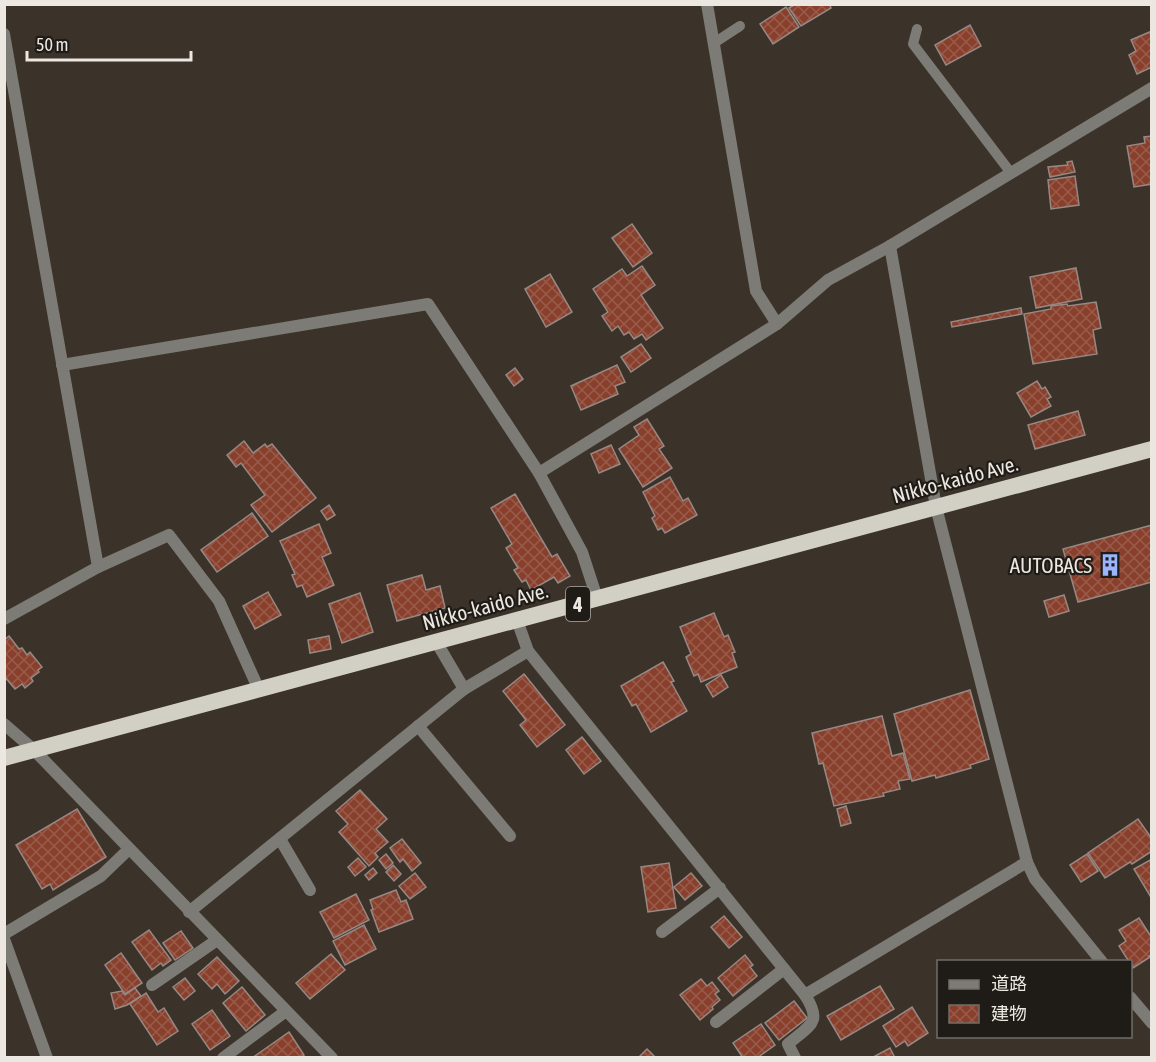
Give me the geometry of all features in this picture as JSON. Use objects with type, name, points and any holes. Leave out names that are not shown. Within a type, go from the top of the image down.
[{"type":"highway","name":"Nikko-kaido Ave.","points":[[4,758],[1152,449]]},
{"type":"street","points":[[707,4],[756,291],[777,324]]},
{"type":"street","points":[[4,34],[98,567]]},
{"type":"street","points":[[539,473],[777,324],[828,280],[890,246],[1152,88]]},
{"type":"street","points":[[890,246],[936,507],[1028,862],[1035,879],[1100,960]]},
{"type":"street","points":[[62,365],[428,304],[539,473],[582,552],[597,598]]},
{"type":"street","points":[[4,619],[98,567],[170,535],[219,601],[259,690]]},
{"type":"street","points":[[517,620],[528,651],[720,888],[814,1009],[811,1024],[789,1044],[795,1058]]},
{"type":"street","points":[[437,643],[464,689]]},
{"type":"street","points":[[189,912],[464,689],[528,651]]},
{"type":"street","points":[[4,724],[34,750],[332,1058]]},
{"type":"street","points":[[418,726],[510,836]]},
{"type":"street","points":[[280,839],[309,890]]},
{"type":"street","points":[[4,934],[100,876],[129,849]]},
{"type":"street","points":[[805,995],[1028,862]]},
{"type":"street","points":[[662,932],[720,888]]},
{"type":"street","points":[[4,939],[47,1058]]},
{"type":"street","points":[[152,986],[217,940]]},
{"type":"street","points":[[716,1022],[784,969]]},
{"type":"street","points":[[1132,998],[1152,1023]]},
{"type":"street","points":[[223,1058],[286,1011]]},
{"type":"lane","points":[[714,43],[740,26]]},
{"type":"lane","points":[[917,30],[913,44],[1011,173]]},
{"type":"building","points":[[796,4],[829,4],[831,8],[801,26],[789,8]]},
{"type":"building","points":[[786,7],[799,27],[773,44],[760,24]]},
{"type":"building","points":[[970,25],[981,46],[946,65],[935,45]]},
{"type":"building","points":[[1152,31],[1152,67],[1137,74],[1129,55],[1136,51],[1131,40]]},
{"type":"building","points":[[1152,136],[1152,184],[1134,187],[1127,146],[1145,143],[1144,137]]},
{"type":"building","points":[[1072,161],[1075,172],[1050,177],[1048,167],[1068,165],[1067,162]]},
{"type":"building","points":[[1075,176],[1079,205],[1051,209],[1048,180]]},
{"type":"building","points":[[632,224],[652,253],[633,267],[612,238]]},
{"type":"building","points":[[642,266],[655,285],[641,295],[663,328],[646,340],[642,334],[634,339],[629,332],[624,335],[618,326],[612,331],[602,316],[608,312],[593,289],[622,269],[627,276]]},
{"type":"building","points":[[1076,268],[1082,299],[1036,308],[1030,277]]},
{"type":"building","points":[[550,274],[572,312],[546,327],[525,289]]},
{"type":"building","points":[[1096,302],[1101,328],[1093,330],[1097,354],[1033,364],[1024,314],[1051,309],[1051,306]]},
{"type":"building","points":[[1021,308],[1022,314],[952,327],[951,322]]},
{"type":"building","points":[[641,344],[651,358],[631,372],[621,357]]},
{"type":"building","points":[[617,365],[625,382],[615,386],[618,394],[581,410],[571,386]]},
{"type":"building","points":[[515,368],[523,379],[514,386],[506,375]]},
{"type":"building","points":[[1037,381],[1042,389],[1045,387],[1051,397],[1047,399],[1051,406],[1031,417],[1017,393]]},
{"type":"building","points":[[1078,411],[1085,435],[1035,449],[1028,425]]},
{"type":"building","points":[[647,419],[664,446],[659,449],[672,468],[643,487],[619,449],[639,435],[634,427]]},
{"type":"building","points":[[244,441],[253,453],[265,444],[267,447],[272,444],[316,498],[272,532],[251,505],[265,495],[241,463],[236,467],[227,455]]},
{"type":"building","points":[[611,445],[620,464],[599,473],[591,454]]},
{"type":"building","points":[[670,477],[683,501],[688,498],[697,515],[665,533],[662,528],[658,530],[652,518],[655,516],[643,492]]},
{"type":"building","points":[[515,494],[552,557],[557,554],[570,576],[558,583],[554,577],[531,590],[526,580],[522,582],[514,570],[518,568],[506,548],[512,544],[491,508]]},
{"type":"building","points":[[329,505],[335,515],[327,520],[321,511]]},
{"type":"building","points":[[252,513],[268,536],[217,572],[201,550]]},
{"type":"building","points":[[319,524],[331,553],[322,557],[334,585],[307,597],[302,585],[297,587],[292,575],[295,574],[280,541]]},
{"type":"building","name":"AUTOBACS","points":[[1152,525],[1152,582],[1078,602],[1063,549]]},
{"type":"building","points":[[422,575],[426,590],[440,586],[445,608],[397,621],[387,585]]},
{"type":"building","points":[[268,592],[281,615],[255,629],[243,606]]},
{"type":"building","points":[[360,593],[373,632],[342,643],[329,604]]},
{"type":"building","points":[[1064,595],[1069,611],[1049,617],[1044,601]]},
{"type":"building","points":[[714,613],[724,637],[728,635],[735,652],[732,653],[737,667],[701,682],[698,674],[694,676],[686,657],[691,654],[680,627]]},
{"type":"building","points":[[9,636],[19,649],[22,648],[27,655],[30,652],[42,667],[31,678],[33,681],[25,688],[22,684],[15,689],[4,676],[4,640]]},
{"type":"building","points":[[329,636],[331,649],[310,653],[308,640]]},
{"type":"building","points":[[663,662],[687,711],[651,732],[636,704],[632,706],[621,686]]},
{"type":"building","points":[[524,674],[565,725],[537,747],[520,725],[526,720],[503,691]]},
{"type":"building","points":[[721,675],[728,687],[713,697],[706,685]]},
{"type":"building","points":[[970,690],[989,759],[970,765],[971,768],[936,778],[935,775],[912,781],[894,714]]},
{"type":"building","points":[[882,716],[892,756],[903,753],[910,779],[898,781],[900,789],[883,793],[884,796],[834,806],[823,763],[819,764],[812,733]]},
{"type":"building","points":[[582,737],[601,761],[584,774],[566,750]]},
{"type":"building","points":[[360,790],[387,819],[376,829],[388,842],[375,853],[378,857],[369,866],[339,832],[348,824],[336,811]]},
{"type":"building","points":[[846,806],[851,823],[841,826],[837,809]]},
{"type":"building","points":[[77,809],[106,857],[53,890],[50,884],[42,889],[16,845]]},
{"type":"building","points":[[1138,819],[1152,839],[1152,851],[1105,878],[1088,853]]},
{"type":"building","points":[[402,839],[421,863],[412,871],[403,859],[400,862],[390,848]]},
{"type":"building","points":[[386,854],[393,863],[386,869],[379,860]]},
{"type":"building","points":[[1087,854],[1098,871],[1081,882],[1070,865]]},
{"type":"building","points":[[358,858],[366,867],[355,876],[348,867]]},
{"type":"building","points":[[1152,859],[1152,899],[1134,869]]},
{"type":"building","points":[[669,863],[676,908],[648,912],[641,867]]},
{"type":"building","points":[[393,865],[401,874],[394,881],[386,872]]},
{"type":"building","points":[[373,868],[377,873],[369,880],[365,875]]},
{"type":"building","points":[[415,873],[426,887],[410,899],[399,886]]},
{"type":"building","points":[[691,873],[702,886],[685,900],[674,887]]},
{"type":"building","points":[[396,890],[401,902],[406,900],[413,919],[379,932],[370,900]]},
{"type":"building","points":[[356,894],[369,920],[334,938],[320,912]]},
{"type":"building","points":[[724,916],[742,937],[729,948],[711,927]]},
{"type":"building","points":[[1139,918],[1150,935],[1152,933],[1150,957],[1133,968],[1132,960],[1128,960],[1119,946],[1126,941],[1119,930]]},
{"type":"building","points":[[364,925],[376,949],[345,965],[333,941]]},
{"type":"building","points":[[149,930],[171,960],[163,966],[161,963],[152,970],[132,942]]},
{"type":"building","points":[[181,931],[193,948],[175,960],[163,943]]},
{"type":"building","points":[[121,953],[142,983],[125,994],[105,965]]},
{"type":"building","points":[[331,954],[345,970],[310,999],[296,983]]},
{"type":"building","points":[[745,955],[753,965],[750,967],[757,976],[733,996],[718,978]]},
{"type":"building","points":[[217,957],[239,981],[225,994],[217,984],[212,989],[198,974]]},
{"type":"building","points":[[185,978],[195,991],[184,1000],[173,987]]},
{"type":"building","points":[[701,979],[707,986],[712,982],[719,991],[715,994],[720,1000],[700,1020],[680,995]]},
{"type":"building","points":[[880,986],[894,1009],[841,1040],[827,1016]]},
{"type":"building","points":[[242,987],[265,1015],[246,1031],[223,1003]]},
{"type":"building","points":[[135,988],[141,996],[115,1009],[111,993],[122,991],[125,995]]},
{"type":"building","points":[[146,993],[158,1012],[164,1008],[178,1031],[157,1045],[130,1004]]},
{"type":"building","points":[[794,1001],[807,1018],[779,1040],[765,1023]]},
{"type":"building","points":[[912,1007],[928,1033],[908,1046],[905,1041],[896,1047],[883,1026]]},
{"type":"building","points":[[212,1010],[230,1036],[210,1050],[192,1024]]},
{"type":"building","points":[[761,1024],[775,1045],[757,1058],[743,1058],[733,1043]]},
{"type":"building","points":[[289,1032],[304,1055],[300,1058],[252,1058]]},
{"type":"building","points":[[890,1048],[895,1058],[876,1058],[875,1056]]},
{"type":"building","points":[[647,1049],[656,1058],[638,1058]]},
{"type":"place","name":"AUTOBACS","points":[[1110,565]]}]
